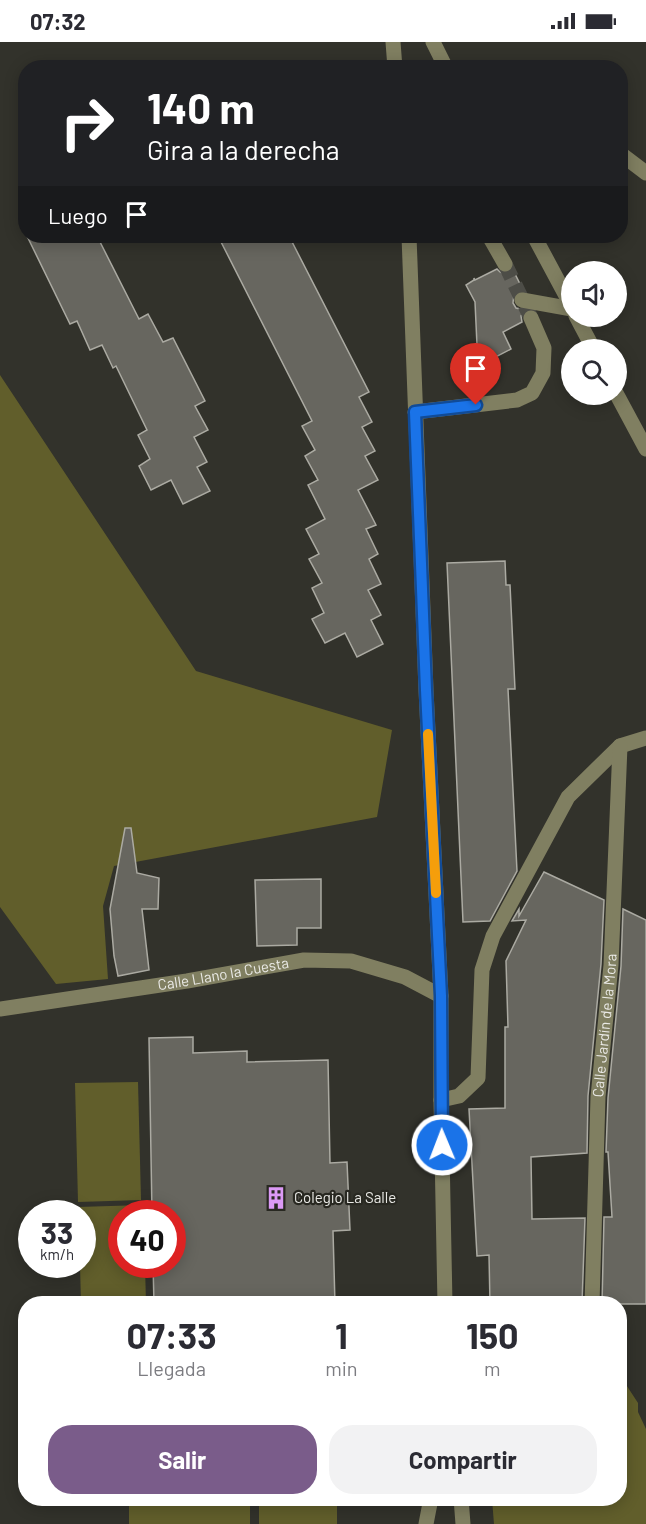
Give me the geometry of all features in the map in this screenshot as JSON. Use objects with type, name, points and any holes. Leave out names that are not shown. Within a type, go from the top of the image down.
[{"type":"street","points":[[393,42],[394,60]]},
{"type":"street","points":[[433,42],[442,60]]},
{"type":"street","points":[[628,159],[646,173]]},
{"type":"street","points":[[409,243],[426,690],[441,996],[445,1296]]},
{"type":"street","points":[[493,243],[505,264]]},
{"type":"street","points":[[538,243],[561,287]]},
{"type":"street","points":[[522,300],[561,306]]},
{"type":"street","points":[[415,412],[517,400],[532,393],[543,373],[544,348],[531,318]]},
{"type":"street","points":[[622,405],[646,449]]},
{"type":"street","points":[[441,1100],[459,1096],[478,1078],[482,970],[493,936],[568,797],[620,746],[646,738]]},
{"type":"street","name":"Calle Jardín de la Mora","points":[[592,1296],[598,1097],[611,965],[620,746]]},
{"type":"street","name":"Calle Llano la Cuesta","points":[[0,1009],[187,981],[304,960],[351,961],[405,978],[441,996]]},
{"type":"street","points":[[426,1524],[429,1506]]},
{"type":"street","points":[[462,1506],[463,1524]]},
{"type":"shaded area","points":[[0,375],[196,671],[392,730],[377,817],[114,866],[103,906],[108,979],[56,984],[0,907]]},
{"type":"shaded area","points":[[138,1082],[141,1200],[78,1200],[75,1083]]},
{"type":"shaded area","points":[[96,1206],[108,1206],[108,1278],[145,1278],[146,1296],[81,1296],[80,1278],[96,1278]]},
{"type":"shaded area","points":[[627,1386],[638,1403],[638,1412],[646,1429],[646,1524],[494,1524],[493,1506],[627,1506]]},
{"type":"shaded area","points":[[129,1506],[250,1506],[250,1524],[129,1524]]},
{"type":"shaded area","points":[[259,1506],[337,1506],[337,1524],[259,1524]]},
{"type":"building","points":[[30,243],[101,243],[139,319],[148,314],[163,342],[173,338],[205,401],[195,406],[208,430],[194,437],[207,462],[197,467],[210,491],[183,504],[171,480],[151,490],[139,466],[150,459],[138,435],[147,430],[116,366],[113,368],[102,345],[90,350],[77,321],[70,324]]},
{"type":"building","points":[[222,243],[293,243],[369,392],[359,397],[372,422],[362,427],[375,451],[365,456],[378,480],[358,490],[376,525],[366,529],[378,554],[369,559],[381,584],[368,590],[381,615],[371,620],[383,644],[357,657],[345,633],[325,643],[312,619],[324,613],[312,588],[322,583],[309,559],[319,554],[306,529],[325,519],[308,485],[318,480],[305,456],[315,450],[302,426],[312,421]]},
{"type":"building","points":[[497,269],[504,274],[513,270],[523,290],[514,294],[513,303],[516,308],[525,310],[521,316],[522,322],[503,332],[511,349],[486,362],[477,345],[475,302],[466,285],[474,278],[475,280]]},
{"type":"building","points":[[505,561],[506,585],[510,585],[515,689],[508,689],[517,871],[490,921],[463,922],[447,563]]},
{"type":"building","points":[[125,828],[131,828],[137,873],[159,878],[158,909],[142,909],[149,970],[118,976],[110,909]]},
{"type":"building","points":[[544,872],[604,900],[601,964],[588,1096],[587,1153],[531,1157],[532,1219],[585,1218],[582,1296],[490,1296],[489,1255],[477,1256],[469,1109],[505,1108],[505,1027],[508,1027],[506,961],[526,920],[512,921],[519,909],[519,916]]},
{"type":"building","points":[[321,879],[321,928],[297,928],[297,945],[257,946],[255,880]]},
{"type":"building","points":[[623,909],[646,920],[646,1304],[627,1304],[627,1296],[602,1296],[604,1217],[612,1217],[608,1152],[606,1152],[608,1098],[621,966]]},
{"type":"building","points":[[193,1037],[193,1053],[247,1051],[247,1062],[328,1060],[330,1163],[347,1162],[350,1230],[333,1231],[335,1296],[154,1296],[153,1278],[186,1278],[186,1200],[152,1200],[149,1038]]},
{"type":"tunnel","points":[[505,264],[531,318]]},
{"type":"slow traffic","points":[[428,734],[436,893]]},
{"type":"place","name":"Colegio La Salle","points":[[276,1198]]},
{"type":"route","points":[[442,1145],[441,996],[415,412],[476,405]]}]
